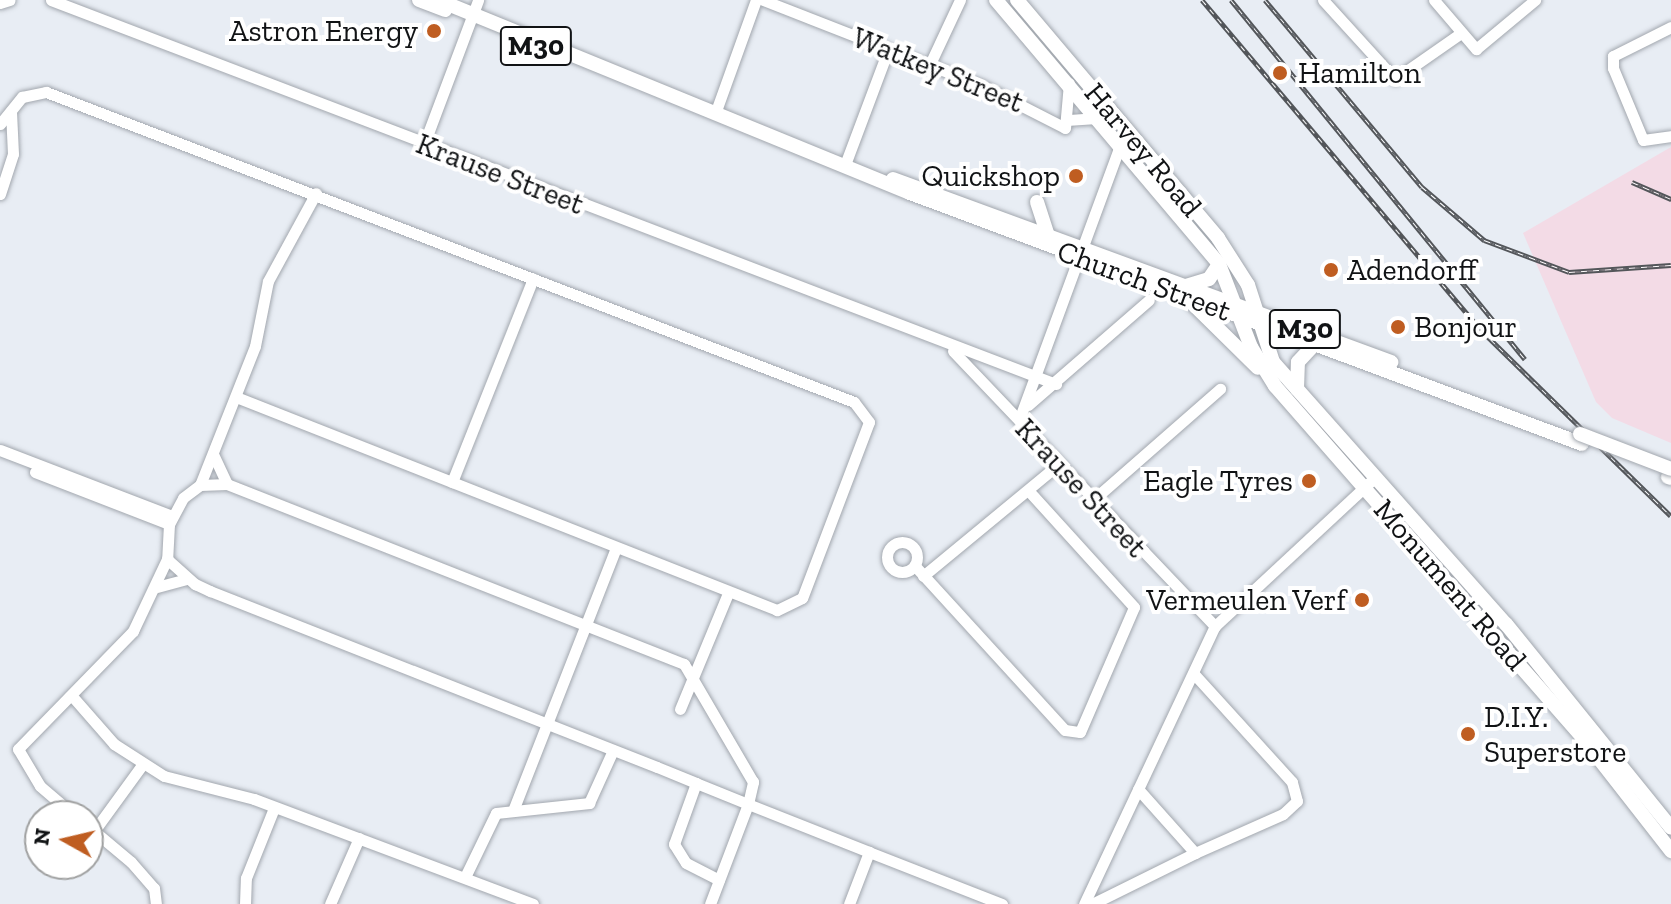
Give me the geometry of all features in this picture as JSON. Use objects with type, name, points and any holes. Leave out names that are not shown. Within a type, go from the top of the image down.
[{"type":"main road","name":"Church Street","points":[[419,0],[474,11]]},
{"type":"main road","name":"Church Street","points":[[438,0],[474,11],[603,68],[889,179],[1255,316],[1315,344],[1581,439]]},
{"type":"main road","name":"Harvey Road","points":[[996,0],[1100,118],[1130,143]]},
{"type":"main road","name":"Harvey Road","points":[[1017,0],[1180,203],[1219,264],[1236,309]]},
{"type":"main road","name":"Church Street","points":[[889,179],[1013,219],[1083,253]]},
{"type":"main road","points":[[1013,219],[1037,203],[1047,233]]},
{"type":"main road","name":"Harvey Road","points":[[1180,203],[1218,238],[1246,280],[1255,316]]},
{"type":"main road","points":[[1218,238],[1272,317]]},
{"type":"main road","points":[[1219,264],[1209,279],[1186,291],[1265,373]]},
{"type":"main road","name":"Monument Road","points":[[1236,309],[1265,373],[1370,482],[1671,828]]},
{"type":"main road","name":"Church Street","points":[[1255,316],[1272,317],[1670,475]]},
{"type":"main road","name":"Monument Road","points":[[1255,316],[1267,353],[1671,851]]},
{"type":"main road","points":[[1297,390],[1298,362],[1315,344]]},
{"type":"street","points":[[0,3],[10,0]]},
{"type":"street","name":"Krause Street","points":[[51,0],[950,347],[1056,384]]},
{"type":"street","points":[[716,111],[756,0]]},
{"type":"street","name":"Watkey Street","points":[[763,0],[930,64],[1066,124],[1100,118]]},
{"type":"street","points":[[930,64],[960,0]]},
{"type":"street","points":[[1323,0],[1395,79],[1461,33]]},
{"type":"street","points":[[1434,0],[1476,49],[1533,0]]},
{"type":"street","points":[[424,144],[474,11]]},
{"type":"street","points":[[1671,27],[1613,56],[1618,92],[1638,134],[1649,143],[1671,136]]},
{"type":"street","points":[[846,162],[888,50]]},
{"type":"street","points":[[1066,124],[1069,83]]},
{"type":"street","points":[[0,124],[28,93],[46,92],[316,193],[864,410],[865,443],[798,603],[777,610],[236,397]]},
{"type":"street","points":[[0,194],[13,154],[11,111]]},
{"type":"street","points":[[1019,420],[1028,406],[1083,253],[1130,143]]},
{"type":"street","points":[[60,800],[17,754],[133,631],[157,587],[167,559],[170,520],[200,485],[236,397],[268,281],[300,234],[316,193]]},
{"type":"street","points":[[452,482],[533,278]]},
{"type":"street","points":[[1028,406],[1149,300]]},
{"type":"street","name":"Krause Street","points":[[950,347],[1215,626]]},
{"type":"street","points":[[1093,500],[1220,389]]},
{"type":"street","points":[[0,450],[170,520]]},
{"type":"street","points":[[213,454],[227,484]]},
{"type":"street","points":[[0,458],[170,520]]},
{"type":"street","points":[[923,576],[1059,464]]},
{"type":"street","points":[[1084,904],[1215,626],[1370,482]]},
{"type":"street","points":[[200,485],[227,484],[679,661],[693,675],[749,768],[748,804],[710,904]]},
{"type":"street","points":[[915,566],[1065,730],[1080,732],[1134,607],[1029,491]]},
{"type":"street","points":[[514,808],[616,548]]},
{"type":"street","points":[[167,559],[186,579],[986,901],[1002,904]]},
{"type":"street","points":[[157,587],[186,579]]},
{"type":"street","points":[[680,709],[728,593]]},
{"type":"street","points":[[1092,904],[1287,812],[1298,795],[1193,673]]},
{"type":"street","points":[[72,696],[142,765],[359,838],[533,904]]},
{"type":"street","points":[[465,877],[491,819],[514,808],[589,803],[613,750]]},
{"type":"street","points":[[657,767],[663,755]]},
{"type":"street","points":[[104,812],[142,765]]},
{"type":"street","points":[[696,783],[674,844],[686,863],[719,880]]},
{"type":"street","points":[[1138,789],[1195,853]]},
{"type":"street","points":[[245,904],[246,878],[274,808]]},
{"type":"street","points":[[330,904],[359,838]]},
{"type":"street","points":[[104,840],[154,888],[156,904]]},
{"type":"street","points":[[849,904],[869,852]]},
{"type":"shaded area","points":[[1671,147],[1671,443],[1612,418],[1596,402],[1523,233]]},
{"type":"railway","points":[[1202,0],[1482,331],[1671,516]]},
{"type":"railway","points":[[1231,0],[1525,359]]},
{"type":"railway","points":[[1265,0],[1422,187],[1484,240],[1569,272],[1671,265]]},
{"type":"railway","points":[[1632,182],[1671,199]]},
{"type":"place","name":"Astron Energy","points":[[434,31]]},
{"type":"place","name":"Hamilton","points":[[1280,73]]},
{"type":"place","name":"Quickshop","points":[[1076,176]]},
{"type":"place","name":"Adendorff","points":[[1331,270]]},
{"type":"place","name":"Bonjour","points":[[1398,327]]},
{"type":"place","name":"Eagle Tyres","points":[[1309,481]]},
{"type":"place","name":"Vermeulen Verf","points":[[1362,600]]},
{"type":"place","name":"D.I.Y. Superstore","points":[[1468,734]]}]
